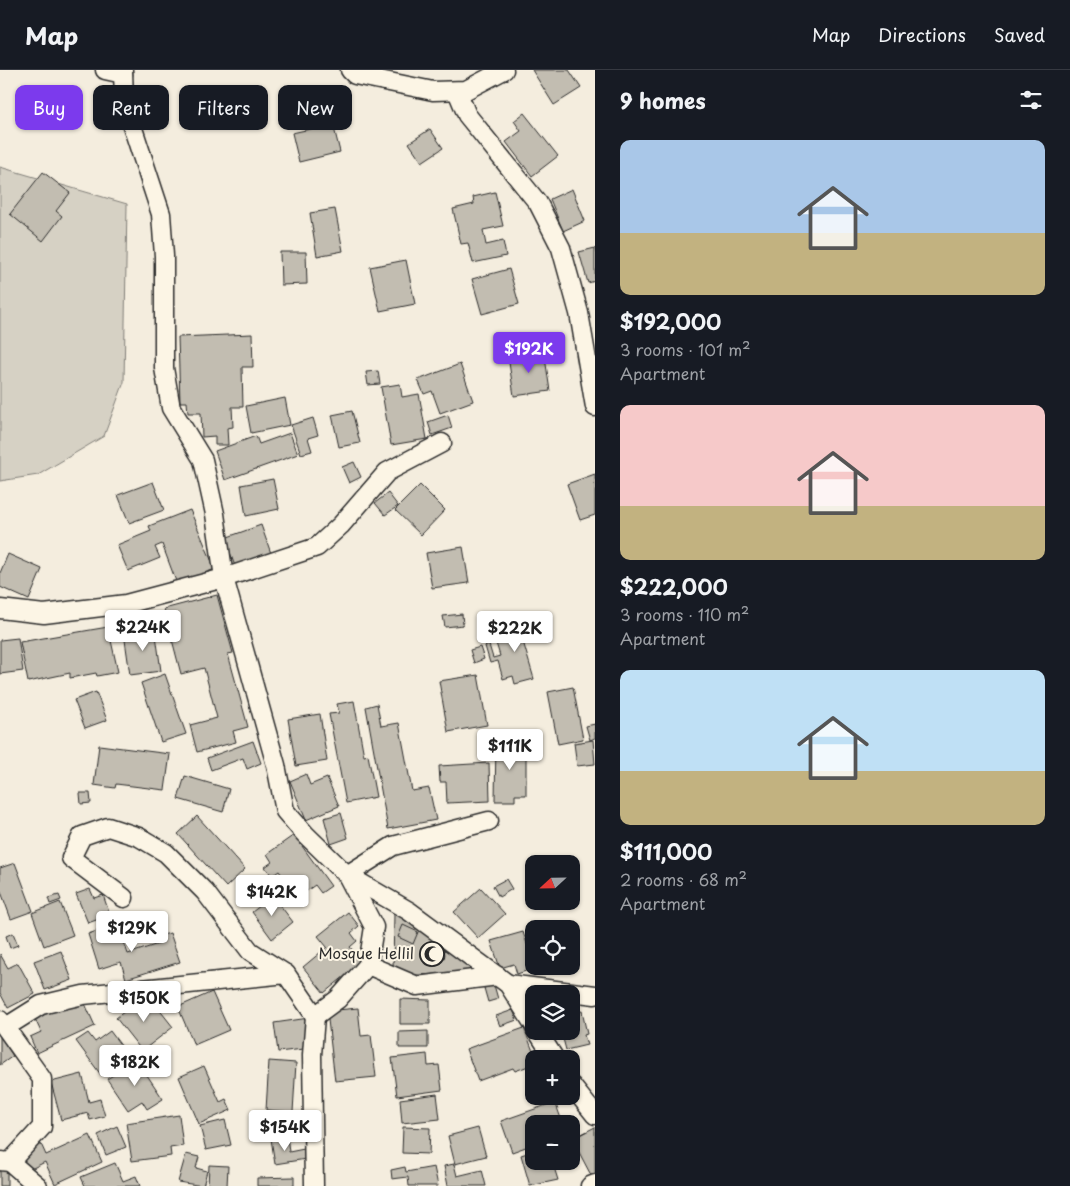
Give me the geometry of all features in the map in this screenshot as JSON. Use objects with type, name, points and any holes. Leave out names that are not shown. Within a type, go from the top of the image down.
[{"type":"street","points":[[105,70],[123,72],[124,101],[161,214],[164,256],[164,368],[170,408],[203,460],[215,514],[224,578],[276,765],[285,811],[305,834],[347,875],[409,911],[503,980],[525,1013]]},
{"type":"street","points":[[350,70],[355,75],[381,82],[433,91],[466,90],[504,70]]},
{"type":"street","points":[[457,91],[467,115],[538,203],[561,248],[578,313],[595,407]]},
{"type":"street","points":[[0,609],[44,614],[126,604],[224,578],[317,547],[341,525],[386,472],[442,443]]},
{"type":"street","points":[[347,875],[393,846],[489,821]]},
{"type":"street","points":[[124,898],[71,858],[82,836],[108,827],[139,836],[166,853],[206,892],[250,951],[286,974],[315,1016],[312,1055],[314,1186]]},
{"type":"street","points":[[315,1016],[338,999],[368,965],[374,927],[347,875]]},
{"type":"street","points":[[368,965],[417,986],[503,980],[595,995]]},
{"type":"street","points":[[38,1186],[5,1162],[42,1127],[42,1080],[3,1023],[41,1005],[83,996],[286,974]]},
{"type":"street","points":[[580,1096],[595,1115]]},
{"type":"street","points":[[590,1186],[595,1184]]},
{"type":"shaded area","points":[[0,167],[127,204],[124,382],[104,436],[38,475],[0,481]]},
{"type":"building","points":[[532,70],[569,70],[581,88],[554,105]]},
{"type":"building","points":[[524,113],[558,156],[532,176],[506,142],[521,131],[514,121]]},
{"type":"building","points":[[430,129],[443,148],[422,162],[409,143]]},
{"type":"building","points":[[306,130],[334,130],[340,152],[299,162],[292,133]]},
{"type":"building","points":[[43,172],[70,193],[56,211],[62,216],[43,241],[10,214]]},
{"type":"building","points":[[572,189],[585,221],[563,231],[550,199]]},
{"type":"building","points":[[495,192],[503,226],[483,230],[486,245],[503,241],[506,256],[473,263],[468,243],[461,244],[453,209],[474,204],[473,197]]},
{"type":"building","points":[[335,209],[343,251],[317,256],[310,213]]},
{"type":"building","points":[[595,248],[595,281],[588,283],[579,252]]},
{"type":"building","points":[[280,252],[306,252],[307,284],[281,285]]},
{"type":"building","points":[[406,260],[415,304],[380,311],[370,267]]},
{"type":"building","points":[[509,269],[519,304],[482,314],[472,279]]},
{"type":"building","points":[[252,334],[253,367],[242,367],[243,407],[232,407],[233,427],[227,428],[228,445],[215,445],[215,436],[202,437],[201,413],[188,413],[187,402],[180,402],[178,337]]},
{"type":"building","points":[[544,351],[550,391],[514,396],[508,356]]},
{"type":"building","points":[[460,364],[473,401],[440,413],[432,391],[424,394],[418,380]]},
{"type":"building","points":[[378,371],[380,384],[368,385],[366,372]]},
{"type":"building","points":[[400,384],[402,397],[419,394],[427,439],[391,445],[381,387]]},
{"type":"building","points":[[285,398],[290,425],[251,433],[246,406]]},
{"type":"building","points":[[352,411],[360,443],[339,447],[332,415]]},
{"type":"building","points":[[448,415],[452,428],[432,435],[428,422]]},
{"type":"building","points":[[313,418],[318,435],[308,438],[312,451],[301,454],[291,425]]},
{"type":"building","points":[[290,433],[298,454],[225,480],[215,451],[256,436],[259,444]]},
{"type":"building","points":[[354,462],[361,477],[349,483],[342,467]]},
{"type":"building","points":[[595,474],[595,515],[580,520],[567,484]]},
{"type":"building","points":[[273,479],[279,509],[246,516],[241,485]]},
{"type":"building","points":[[153,482],[164,510],[129,523],[118,495]]},
{"type":"building","points":[[420,485],[445,510],[421,535],[395,510]]},
{"type":"building","points":[[388,493],[398,506],[385,515],[375,503]]},
{"type":"building","points":[[190,510],[215,569],[177,584],[162,544],[155,547],[160,558],[128,571],[117,545],[151,531],[149,526]]},
{"type":"building","points":[[261,525],[273,559],[237,572],[225,538]]},
{"type":"building","points":[[463,547],[469,583],[432,588],[426,553]]},
{"type":"building","points":[[8,554],[42,569],[29,600],[0,587],[0,573]]},
{"type":"building","points":[[217,595],[233,653],[228,654],[248,727],[233,731],[236,742],[197,752],[190,725],[217,718],[204,668],[181,674],[164,609]]},
{"type":"building","points":[[462,614],[463,625],[445,627],[443,616]]},
{"type":"building","points":[[536,621],[540,632],[522,638],[534,679],[515,684],[513,676],[503,679],[498,661],[490,663],[485,646],[489,645],[493,658],[500,656],[496,643],[506,640],[503,631]]},
{"type":"building","points":[[108,627],[118,672],[97,676],[96,673],[70,678],[70,673],[28,682],[20,642]]},
{"type":"building","points":[[155,628],[161,671],[130,675],[124,633]]},
{"type":"building","points":[[18,638],[23,671],[0,674],[0,640]]},
{"type":"building","points":[[480,647],[484,659],[474,663],[470,650]]},
{"type":"building","points":[[165,674],[186,734],[161,742],[141,683]]},
{"type":"building","points":[[478,675],[487,725],[448,732],[439,681]]},
{"type":"building","points":[[573,687],[583,739],[558,744],[548,692]]},
{"type":"building","points":[[96,692],[107,720],[85,728],[74,700]]},
{"type":"building","points":[[354,701],[364,756],[368,755],[376,797],[346,803],[329,714],[339,713],[337,704]]},
{"type":"building","points":[[377,704],[381,726],[399,723],[412,791],[429,788],[436,820],[388,829],[366,707]]},
{"type":"building","points":[[320,714],[327,761],[296,766],[288,719]]},
{"type":"building","points":[[595,724],[595,738],[590,740],[586,726]]},
{"type":"building","points":[[593,740],[595,764],[577,766],[574,743]]},
{"type":"building","points":[[253,741],[261,763],[247,769],[243,758],[211,770],[207,758]]},
{"type":"building","points":[[496,742],[526,742],[526,795],[515,795],[515,801],[495,801]]},
{"type":"building","points":[[99,745],[170,754],[165,790],[116,784],[115,788],[94,785]]},
{"type":"building","points":[[489,763],[490,801],[447,803],[446,782],[440,782],[439,766]]},
{"type":"building","points":[[306,774],[310,785],[327,778],[339,806],[306,820],[290,781]]},
{"type":"building","points":[[185,776],[229,789],[223,812],[178,799]]},
{"type":"building","points":[[80,793],[90,793],[91,803],[81,804]]},
{"type":"building","points":[[341,813],[348,838],[331,844],[324,818]]},
{"type":"building","points":[[197,816],[245,869],[226,887],[178,834]]},
{"type":"building","points":[[294,835],[331,886],[321,893],[315,885],[298,897],[279,871],[272,876],[265,867],[272,862],[267,854]]},
{"type":"building","points":[[15,863],[33,911],[11,919],[0,889],[0,868]]},
{"type":"building","points":[[506,879],[512,889],[499,897],[493,886]]},
{"type":"building","points":[[481,888],[505,914],[478,938],[454,912]]},
{"type":"building","points":[[90,889],[94,898],[103,895],[110,915],[88,923],[76,894]]},
{"type":"building","points":[[59,895],[61,900],[50,904],[48,898]]},
{"type":"building","points":[[273,896],[293,922],[272,939],[252,912]]},
{"type":"building","points":[[60,902],[73,935],[44,946],[32,913]]},
{"type":"building","points":[[399,908],[473,966],[470,972],[402,976],[393,968],[394,913]]},
{"type":"building","points":[[348,912],[359,926],[351,933],[357,941],[350,947],[362,962],[324,993],[303,967],[327,947],[318,936]]},
{"type":"building","points":[[118,924],[128,954],[161,943],[159,936],[170,933],[180,962],[126,979],[121,962],[99,969],[88,934]]},
{"type":"building","points":[[403,925],[418,932],[413,944],[398,937]]},
{"type":"building","points":[[523,932],[525,938],[525,971],[517,974],[514,964],[500,968],[491,941]]},
{"type":"building","points":[[13,933],[18,945],[10,948],[6,936]]},
{"type":"building","points":[[433,942],[441,946],[445,954],[441,962],[433,966],[425,962],[421,954],[425,946]]},
{"type":"building","points":[[61,951],[72,980],[45,990],[34,961]]},
{"type":"building","points":[[0,954],[8,968],[18,963],[35,994],[8,1008],[0,993]]},
{"type":"building","points":[[494,985],[498,999],[488,1002],[484,988]]},
{"type":"building","points":[[212,992],[229,1030],[194,1045],[178,1007]]},
{"type":"building","points":[[147,994],[173,1027],[142,1051],[116,1018]]},
{"type":"building","points":[[82,997],[95,1026],[37,1053],[30,1037],[41,1032],[35,1019]]},
{"type":"building","points":[[400,999],[430,1000],[430,1024],[400,1024]]},
{"type":"building","points":[[358,1008],[361,1036],[371,1035],[376,1077],[335,1081],[327,1011]]},
{"type":"building","points":[[513,1010],[517,1020],[500,1026],[496,1016]]},
{"type":"building","points":[[580,1011],[582,1011],[587,1034],[584,1035],[587,1045],[566,1050],[563,1040],[580,1040]]},
{"type":"building","points":[[309,1018],[312,1048],[278,1052],[274,1023]]},
{"type":"building","points":[[524,1028],[525,1040],[529,1040],[533,1050],[525,1050],[525,1067],[515,1071],[513,1068],[478,1081],[466,1049]]},
{"type":"building","points":[[110,1031],[128,1055],[101,1075],[76,1041],[88,1033],[95,1042]]},
{"type":"building","points":[[428,1031],[428,1048],[399,1048],[399,1032]]},
{"type":"building","points":[[0,1036],[13,1056],[0,1065]]},
{"type":"building","points":[[427,1054],[428,1066],[439,1065],[442,1090],[397,1096],[392,1058]]},
{"type":"building","points":[[137,1060],[163,1099],[147,1109],[142,1101],[128,1110],[107,1079]]},
{"type":"building","points":[[269,1061],[296,1063],[293,1112],[266,1110]]},
{"type":"building","points":[[204,1066],[220,1102],[226,1099],[231,1110],[199,1124],[179,1077]]},
{"type":"building","points":[[82,1074],[89,1102],[100,1099],[105,1116],[90,1120],[88,1113],[61,1120],[51,1082]]},
{"type":"building","points":[[437,1094],[440,1119],[402,1123],[400,1099]]},
{"type":"building","points":[[546,1105],[556,1105],[560,1115],[525,1115],[525,1147],[512,1152],[501,1121]]},
{"type":"building","points":[[179,1115],[183,1146],[170,1148],[171,1156],[132,1161],[126,1123]]},
{"type":"building","points":[[225,1120],[231,1145],[206,1150],[200,1126]]},
{"type":"building","points":[[117,1126],[126,1147],[106,1155],[98,1135]]},
{"type":"building","points":[[403,1127],[430,1128],[429,1154],[402,1153]]},
{"type":"building","points":[[595,1127],[595,1176],[592,1177],[580,1154],[580,1135]]},
{"type":"building","points":[[478,1128],[486,1156],[455,1164],[448,1136]]},
{"type":"building","points":[[90,1135],[102,1162],[55,1184],[45,1162],[27,1171],[20,1154],[41,1144],[46,1155]]},
{"type":"building","points":[[287,1136],[289,1152],[304,1149],[306,1159],[275,1164],[271,1139]]},
{"type":"building","points":[[186,1154],[199,1157],[196,1168],[207,1171],[203,1186],[178,1182]]},
{"type":"building","points":[[525,1154],[525,1169],[521,1155]]},
{"type":"building","points":[[0,1163],[7,1163],[7,1186],[0,1186]]},
{"type":"building","points":[[115,1163],[123,1181],[136,1176],[140,1186],[85,1186],[81,1177]]},
{"type":"building","points":[[454,1164],[457,1176],[482,1170],[486,1186],[448,1186],[444,1166]]},
{"type":"building","points":[[209,1165],[228,1166],[227,1186],[208,1186]]},
{"type":"building","points":[[405,1167],[406,1172],[434,1167],[438,1186],[409,1186],[408,1177],[392,1179],[391,1170]]},
{"type":"building","points":[[525,1170],[555,1170],[558,1180],[530,1186]]},
{"type":"building","points":[[294,1177],[294,1186],[257,1186],[257,1178]]},
{"type":"place","name":"Mosque Hellil","points":[[432,954]]}]
